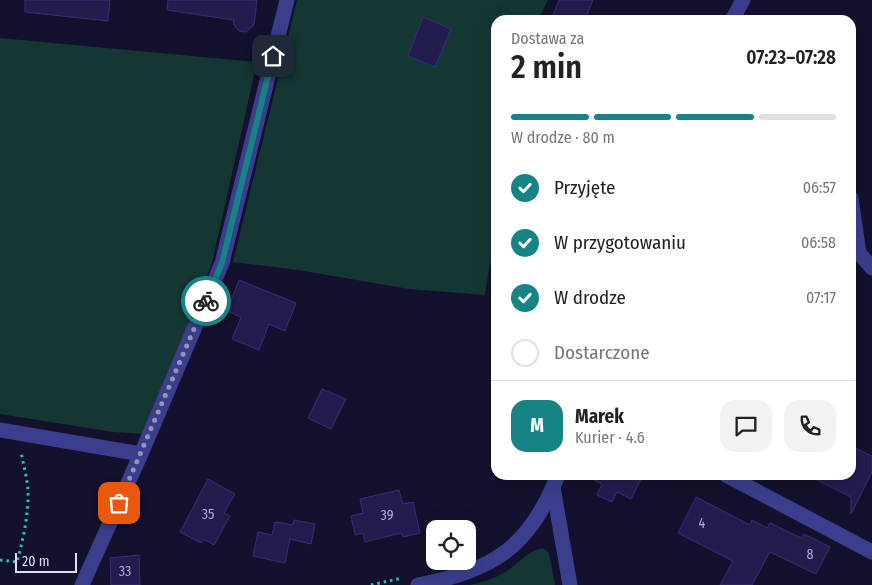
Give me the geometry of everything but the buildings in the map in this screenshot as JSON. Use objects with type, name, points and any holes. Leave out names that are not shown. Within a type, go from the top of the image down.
[{"type":"street","points":[[82,585],[141,454],[222,263],[287,0]]},
{"type":"street","points":[[735,15],[743,0]]},
{"type":"street","points":[[856,232],[859,253],[872,268]]},
{"type":"street","points":[[0,430],[141,454]]},
{"type":"street","points":[[735,480],[872,552]]},
{"type":"street","points":[[418,585],[443,580],[479,568],[500,557],[529,530],[544,509],[556,481]]},
{"type":"street","points":[[556,481],[570,585]]},
{"type":"path","points":[[0,560],[17,562],[28,504],[20,433]]},
{"type":"green space","points":[[297,0],[548,0],[540,15],[491,15],[491,257],[485,295],[409,289],[298,270],[233,262]]},
{"type":"green space","points":[[0,38],[257,62],[212,263],[145,434],[113,432],[0,414]]},
{"type":"green space","points":[[543,548],[549,553],[555,585],[470,585],[500,575],[527,555]]},
{"type":"way so far","points":[[119,503],[206,301]]},
{"type":"route","points":[[206,301],[222,263],[273,56]]}]
